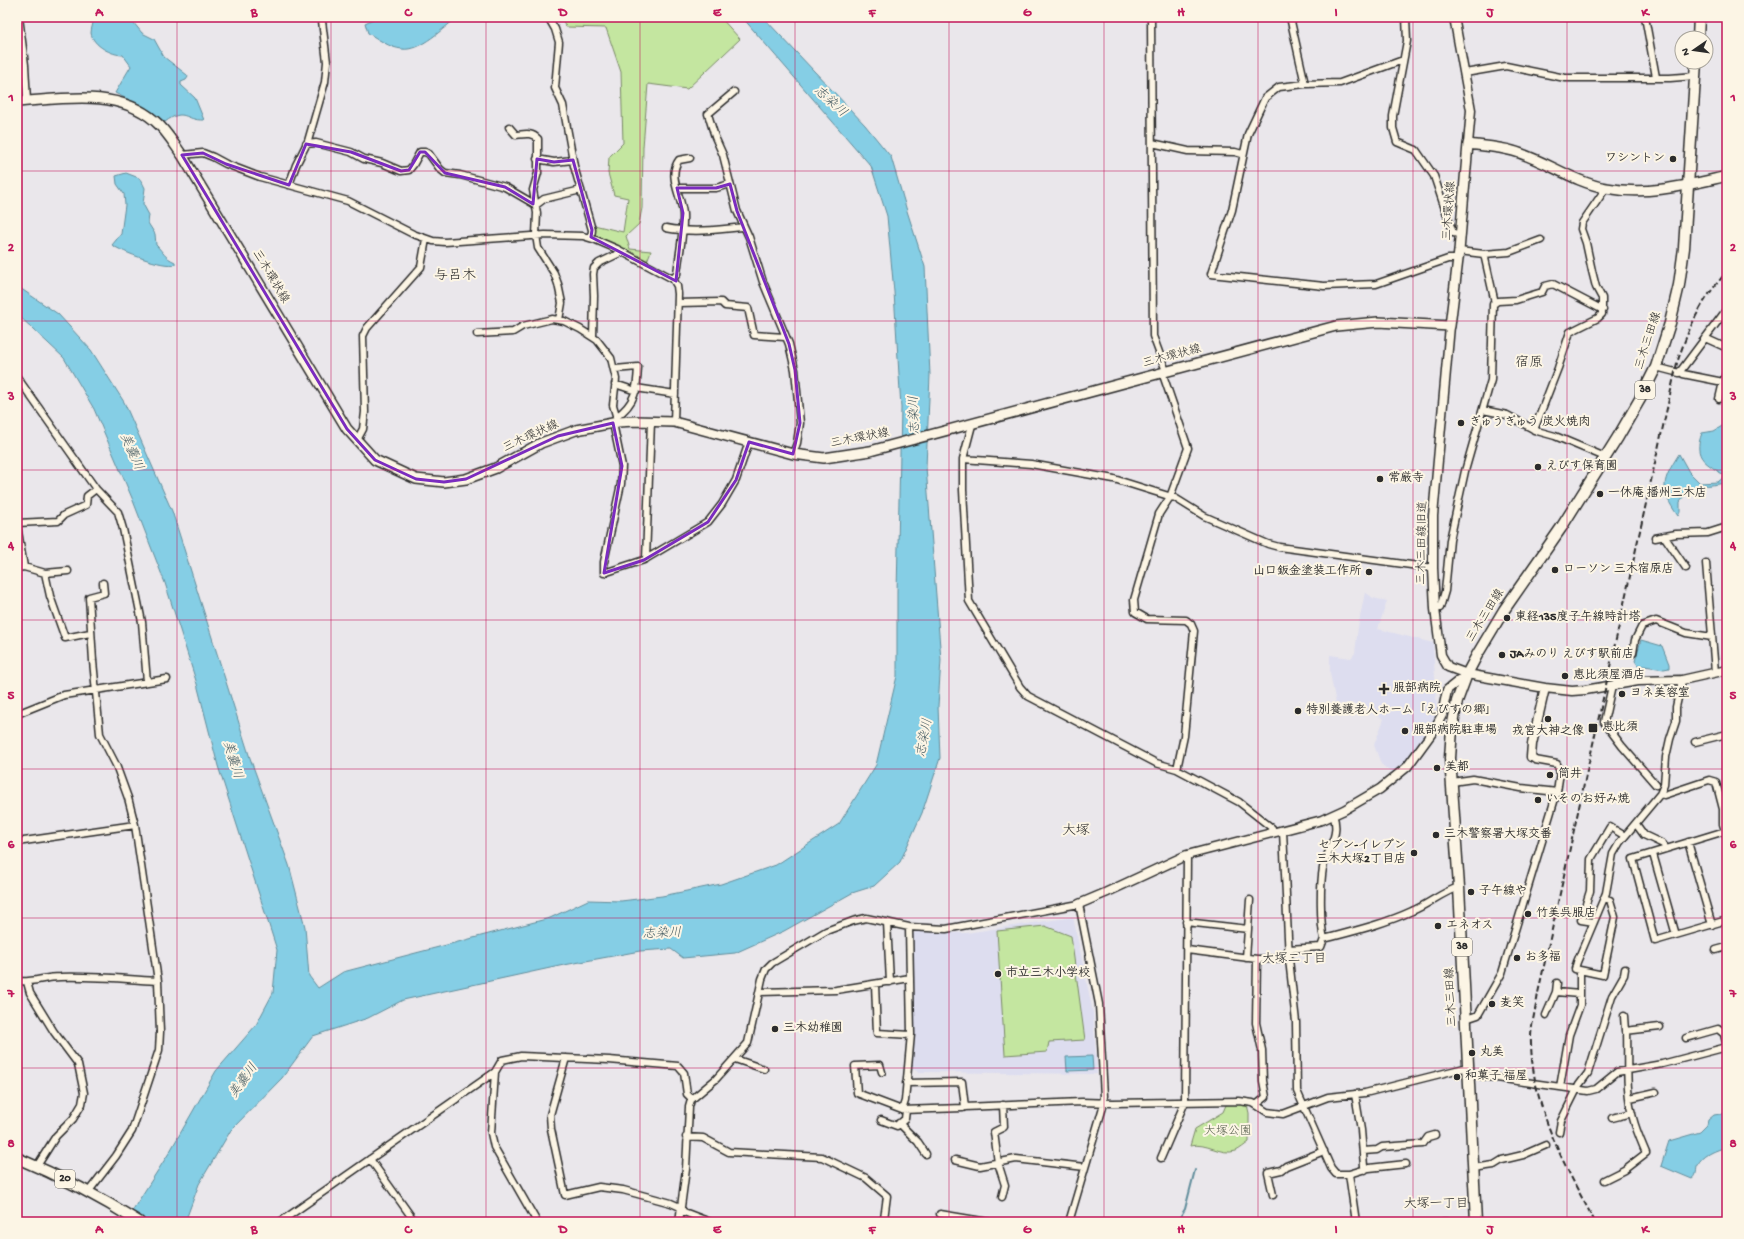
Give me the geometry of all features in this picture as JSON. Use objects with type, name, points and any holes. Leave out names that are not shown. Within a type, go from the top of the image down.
[{"type":"main road","points":[[1698,30],[1699,17]]},
{"type":"main road","name":"三木三田線","points":[[1476,1222],[1459,887],[1450,758],[1452,729],[1458,701],[1467,674],[1504,610],[1561,528],[1605,457],[1640,399],[1656,367],[1670,323],[1684,248],[1695,70]]},
{"type":"main road","name":"三木環状線","points":[[17,102],[96,98],[118,101],[155,121],[182,154],[343,422],[357,440],[375,460],[416,479],[444,482],[466,479],[496,468],[540,443],[558,436],[576,430],[616,421],[674,422],[793,454],[824,458],[882,448],[972,425],[1336,326],[1378,322],[1450,326],[1468,144]]},
{"type":"main road","points":[[1468,144],[1513,150],[1571,177],[1606,188],[1631,191],[1650,191],[1727,176]]},
{"type":"main road","name":"20","points":[[17,1159],[37,1166],[89,1191],[139,1222]]},
{"type":"street","points":[[19,17],[26,65],[27,101]]},
{"type":"street","points":[[290,185],[296,165],[306,144],[325,82],[327,62],[320,17]]},
{"type":"street","points":[[548,17],[559,42],[555,88],[563,105],[573,160],[592,230],[591,238]]},
{"type":"street","points":[[1151,17],[1153,336],[1188,448],[1170,497],[1159,514],[1134,600],[1135,612],[1147,619],[1186,620],[1191,624],[1194,631],[1184,736],[1177,769]]},
{"type":"street","points":[[1290,17],[1305,84]]},
{"type":"street","points":[[1406,17],[1407,41],[1402,60],[1398,98],[1393,116],[1393,128],[1397,142],[1416,150],[1434,176],[1453,232],[1459,234]]},
{"type":"street","points":[[1454,17],[1471,110],[1468,144]]},
{"type":"street","points":[[1645,17],[1656,77]]},
{"type":"street","points":[[1402,60],[1340,83],[1305,84],[1279,87],[1265,98],[1248,134],[1242,154],[1230,216],[1212,274],[1324,286],[1376,284],[1458,255],[1484,254],[1515,250],[1541,240]]},
{"type":"street","points":[[1465,73],[1506,66],[1565,78],[1670,78],[1695,76]]},
{"type":"street","points":[[734,92],[708,114],[715,137],[723,155],[736,211],[749,238],[759,272],[789,344],[795,370],[800,423],[797,443],[793,454]]},
{"type":"street","points":[[509,127],[516,135],[530,134],[534,135],[538,139],[538,173],[533,190],[537,213],[536,235],[538,248],[554,273],[558,284],[562,303],[559,320]]},
{"type":"street","points":[[306,144],[316,143],[351,152],[364,159],[382,163],[401,171],[409,170],[414,165],[420,152],[425,152],[429,154],[440,169],[445,173],[460,175],[505,187],[536,205]]},
{"type":"street","points":[[1152,143],[1188,151],[1235,152],[1242,154]]},
{"type":"street","points":[[182,154],[203,153],[233,167],[260,177],[348,201],[412,234],[426,239],[445,242],[536,235],[560,234],[583,236],[622,252],[673,279],[677,286],[678,304],[674,422]]},
{"type":"street","points":[[673,279],[677,274],[683,213],[674,169],[679,160],[690,158]]},
{"type":"street","points":[[537,159],[554,162],[573,160]]},
{"type":"street","points":[[677,188],[716,188],[730,184]]},
{"type":"street","points":[[1534,430],[1570,332],[1598,318],[1602,314],[1602,298],[1596,287],[1581,229],[1582,223],[1606,188]]},
{"type":"street","points":[[536,205],[544,199],[581,190]]},
{"type":"street","points":[[666,228],[682,231],[712,231],[743,227]]},
{"type":"street","points":[[357,440],[363,430],[365,412],[363,336],[367,328],[420,267],[426,239]]},
{"type":"street","points":[[593,337],[594,268],[599,263],[622,252]]},
{"type":"street","points":[[1435,609],[1440,608],[1445,591],[1450,540],[1458,503],[1465,471],[1491,380],[1492,312],[1493,304],[1495,303],[1484,254]]},
{"type":"street","points":[[1495,303],[1516,300],[1542,292],[1546,286],[1553,284],[1603,310]]},
{"type":"street","points":[[678,304],[721,302],[725,306],[748,308],[754,335],[785,336]]},
{"type":"street","points":[[1656,367],[1679,373],[1727,309]]},
{"type":"street","points":[[477,334],[513,332],[523,326],[552,319],[559,320],[580,329],[593,337],[604,347],[611,358],[614,369],[615,384],[613,405],[622,466],[621,484],[604,562],[604,573],[646,559],[708,522],[722,504],[736,480],[749,442]]},
{"type":"street","name":"三木三田線旧道","points":[[1450,326],[1433,516],[1435,609],[1441,655],[1448,667],[1467,674],[1545,688],[1585,690],[1638,682],[1682,680],[1727,670]]},
{"type":"street","points":[[1705,338],[1727,348]]},
{"type":"street","points":[[614,369],[638,367],[636,389],[631,404],[616,421]]},
{"type":"street","points":[[1680,371],[1683,374],[1725,376],[1719,399]]},
{"type":"street","points":[[17,377],[96,488],[118,512],[123,529],[142,622],[147,682]]},
{"type":"street","points":[[615,384],[636,389],[675,394]]},
{"type":"street","points":[[1483,410],[1507,414],[1534,430],[1555,436],[1605,457]]},
{"type":"street","points":[[646,559],[651,421]]},
{"type":"street","points":[[972,425],[963,459],[964,534],[969,601],[1020,687],[1028,696],[1156,763],[1177,769],[1238,802],[1272,828],[1274,833]]},
{"type":"street","points":[[963,459],[1031,464],[1114,479],[1170,497],[1204,516],[1279,547],[1433,568]]},
{"type":"street","points":[[24,567],[17,524],[58,520],[64,514],[86,505],[87,496],[96,488]]},
{"type":"street","points":[[1654,538],[1676,534],[1708,533],[1727,527]]},
{"type":"street","points":[[1664,536],[1686,568]]},
{"type":"street","points":[[1706,563],[1716,672]]},
{"type":"street","points":[[17,568],[24,567],[45,573],[68,571]]},
{"type":"street","points":[[45,573],[54,610],[65,638],[90,633]]},
{"type":"street","points":[[89,1191],[116,1156],[132,1131],[159,1050],[160,1032],[158,981],[135,825],[128,798],[116,765],[100,734],[90,633],[89,597],[104,593],[104,583]]},
{"type":"street","points":[[1632,653],[1635,640],[1642,626],[1656,621],[1686,633],[1712,637]]},
{"type":"street","points":[[679,1222],[686,1168],[686,1137],[689,1107],[692,1099],[716,1079],[748,1043],[766,970],[772,963],[826,930],[866,918],[908,927],[957,928],[1003,917],[1079,904],[1105,894],[1187,855],[1283,831],[1333,815],[1380,789],[1407,766],[1434,730],[1442,715],[1447,690],[1467,674]]},
{"type":"street","points":[[17,714],[64,695],[166,678]]},
{"type":"street","points":[[1604,898],[1610,900],[1615,917],[1603,975],[1575,969],[1576,962],[1604,898],[1613,854],[1625,836],[1660,794],[1664,785],[1666,757],[1676,721],[1676,707],[1682,680]]},
{"type":"street","points":[[1612,686],[1604,722],[1622,746],[1656,785]]},
{"type":"street","points":[[1466,1019],[1478,1015],[1502,973],[1557,792],[1560,772],[1557,764],[1535,760],[1531,757],[1532,744],[1545,688]]},
{"type":"street","points":[[1695,742],[1727,734]]},
{"type":"street","points":[[1452,782],[1473,779],[1521,788],[1557,792]]},
{"type":"street","points":[[1660,794],[1664,795],[1709,780],[1716,782],[1725,818],[1726,834],[1688,842],[1633,859],[1655,941],[1727,920]]},
{"type":"street","points":[[1288,949],[1321,947],[1324,939],[1321,887],[1324,867],[1336,828],[1333,815]]},
{"type":"street","points":[[1636,824],[1644,835],[1663,844],[1666,849]]},
{"type":"street","points":[[17,842],[135,825]]},
{"type":"street","points":[[1594,922],[1581,920],[1590,892],[1591,859],[1610,827],[1625,836]]},
{"type":"street","points":[[1283,831],[1288,949],[1296,1022],[1297,1091],[1331,1168],[1336,1174],[1349,1174],[1406,1164]]},
{"type":"street","points":[[1688,842],[1712,925]]},
{"type":"street","points":[[1653,854],[1676,935]]},
{"type":"street","points":[[1161,1158],[1185,1102],[1187,855]]},
{"type":"street","points":[[1324,939],[1390,921],[1415,910],[1449,890],[1459,887]]},
{"type":"street","points":[[1246,958],[1250,900]]},
{"type":"street","points":[[1069,1222],[1104,1102],[1099,1004],[1079,904]]},
{"type":"street","points":[[887,922],[890,982]]},
{"type":"street","points":[[1186,922],[1248,929]]},
{"type":"street","points":[[880,1120],[897,1126],[905,1118],[904,1110],[911,1035],[908,927]]},
{"type":"street","points":[[1716,950],[1727,947]]},
{"type":"street","points":[[1187,950],[1257,959],[1289,959]]},
{"type":"street","points":[[1256,1105],[1266,1097],[1263,1081],[1262,1050],[1256,1023],[1257,959]]},
{"type":"street","points":[[1559,1132],[1561,1121],[1577,1090],[1588,1073],[1612,996],[1624,976],[1625,969]]},
{"type":"street","points":[[1560,1087],[1569,1035],[1580,1005],[1580,970]]},
{"type":"street","points":[[17,981],[27,982],[48,977],[70,976],[158,981]]},
{"type":"street","points":[[760,992],[836,990],[910,978]]},
{"type":"street","points":[[27,982],[30,993],[54,1032],[78,1064],[84,1093],[82,1104],[73,1119],[56,1136],[37,1166]]},
{"type":"street","points":[[1546,1015],[1556,992],[1557,983]]},
{"type":"street","points":[[875,984],[877,1033],[911,1035]]},
{"type":"street","points":[[1556,992],[1580,994]]},
{"type":"street","points":[[1604,1180],[1624,1170],[1646,1153],[1632,1114],[1627,1069],[1627,1031],[1625,1031],[1624,1016]]},
{"type":"street","points":[[1627,1031],[1660,1027]]},
{"type":"street","points":[[882,1072],[880,1065],[855,1066],[857,1093],[904,1110],[1104,1102],[1239,1101],[1253,1103],[1268,1112],[1283,1114],[1328,1097],[1355,1094],[1468,1071],[1481,1075],[1588,1091],[1596,1089],[1617,1072],[1627,1069],[1662,1064],[1727,1047],[1724,1034],[1718,1029],[1686,1038]]},
{"type":"street","points":[[280,1222],[494,1072],[502,1060],[522,1056],[678,1066],[684,1073],[687,1094],[692,1099]]},
{"type":"street","points":[[566,1058],[550,1115],[551,1129],[565,1195],[599,1187],[615,1189],[680,1207],[684,1212],[710,1222]]},
{"type":"street","points":[[735,1059],[764,1069]]},
{"type":"street","points":[[494,1072],[491,1134],[494,1147],[537,1222]]},
{"type":"street","points":[[906,1084],[962,1082],[965,1107]]},
{"type":"street","points":[[1630,1098],[1656,1092]]},
{"type":"street","points":[[1355,1094],[1361,1130],[1365,1170]]},
{"type":"street","points":[[1002,1196],[1005,1186],[998,1163],[994,1132],[1004,1127],[1003,1105]]},
{"type":"street","points":[[1612,1118],[1632,1114]]},
{"type":"street","points":[[899,1124],[918,1142],[926,1154]]},
{"type":"street","points":[[1363,1151],[1377,1150],[1382,1147],[1423,1144],[1428,1137],[1435,1135]]},
{"type":"street","points":[[686,1137],[703,1138],[729,1152],[822,1157],[866,1178],[887,1196],[884,1219]]},
{"type":"street","points":[[1473,1168],[1494,1165],[1502,1160],[1523,1155],[1546,1145]]},
{"type":"street","points":[[1273,1195],[1268,1173],[1281,1170],[1286,1166],[1324,1151]]},
{"type":"street","points":[[370,1158],[415,1222]]},
{"type":"street","points":[[955,1160],[980,1166],[1016,1159],[1085,1167]]},
{"type":"street","points":[[1349,1174],[1356,1222]]},
{"type":"street","points":[[940,1214],[988,1222]]},
{"type":"highlighted area","points":[[306,144],[351,152],[401,171],[409,170],[420,152],[425,152],[445,173],[505,187],[533,204],[537,159],[554,162],[573,160],[592,230],[591,237],[676,281],[683,213],[677,188],[716,188],[730,184],[737,211],[789,344],[795,370],[800,423],[793,454],[749,442],[736,480],[708,522],[644,560],[604,573],[622,466],[613,423],[558,436],[466,479],[444,482],[416,479],[375,460],[347,429],[182,155],[203,153],[226,164],[289,185]]},
{"type":"shaded area","name":"服部病院","points":[[1365,592],[1373,598],[1387,601],[1378,629],[1433,643],[1437,714],[1424,740],[1411,757],[1393,774],[1381,764],[1374,745],[1384,719],[1361,706],[1352,703],[1336,704],[1330,673],[1330,655],[1351,658],[1355,653],[1358,627]]},
{"type":"shaded area","name":"市立三木小学校","points":[[1073,917],[1093,1013],[1097,1074],[920,1072],[912,1069],[912,935],[916,932],[966,933]]},
{"type":"green space","points":[[561,17],[720,17],[740,39],[687,89],[648,84],[643,147],[642,208],[639,224],[626,236],[630,249],[651,251],[647,261],[595,235],[594,225],[623,232],[628,198],[614,195],[608,173],[609,157],[623,143],[621,72],[606,28],[566,27]]},
{"type":"green space","points":[[1045,926],[1071,936],[1085,1040],[1049,1042],[1047,1052],[1005,1055],[997,931]]},
{"type":"green space","name":"大塚公園","points":[[1226,1105],[1247,1105],[1249,1113],[1249,1142],[1236,1151],[1230,1152],[1219,1151],[1196,1145],[1190,1146],[1195,1129],[1223,1112]]},
{"type":"water","points":[[94,17],[131,17],[142,33],[154,39],[164,57],[187,75],[188,77],[186,80],[181,82],[181,85],[195,98],[204,120],[193,119],[181,115],[165,122],[151,111],[115,93],[131,66],[123,55],[119,55],[104,49],[95,42],[91,33]]},
{"type":"water","points":[[377,17],[458,17],[424,43],[409,49],[402,49],[389,45],[368,33],[365,23]]},
{"type":"water","points":[[742,17],[763,17],[865,125],[891,157],[925,267],[930,375],[926,467],[941,660],[938,706],[940,758],[922,813],[900,862],[874,886],[852,893],[784,931],[735,953],[683,958],[671,949],[640,951],[564,965],[403,1000],[368,1018],[313,1036],[282,1078],[231,1130],[199,1184],[185,1222],[125,1222],[169,1153],[216,1071],[256,1025],[273,993],[277,950],[218,766],[197,684],[165,583],[132,498],[94,409],[64,358],[17,314],[17,286],[58,314],[91,350],[124,402],[172,511],[250,758],[289,865],[305,927],[309,976],[318,988],[343,972],[550,918],[588,900],[621,901],[662,896],[721,884],[776,865],[839,824],[876,765],[897,676],[897,592],[901,408],[894,292],[887,216],[871,166]]},
{"type":"water","points":[[126,173],[139,178],[142,182],[145,188],[143,204],[149,215],[148,223],[155,234],[156,245],[166,257],[175,262],[175,264],[170,265],[153,262],[112,245],[121,234],[125,205],[124,194],[117,184],[116,176]]},
{"type":"water","points":[[1727,423],[1727,478],[1724,483],[1700,486],[1690,491],[1680,502],[1680,512],[1678,516],[1665,492],[1666,478],[1669,471],[1679,454],[1689,472],[1700,483],[1718,482],[1725,476],[1707,464],[1703,459],[1700,455],[1699,442],[1702,433],[1714,431]]},
{"type":"water","points":[[1641,640],[1662,646],[1669,664],[1669,668],[1664,669],[1638,665],[1635,661]]},
{"type":"water","points":[[1092,1056],[1093,1070],[1067,1071],[1066,1057]]},
{"type":"water","points":[[1727,1113],[1727,1147],[1714,1151],[1702,1159],[1697,1167],[1694,1178],[1692,1179],[1661,1166],[1669,1141],[1700,1132],[1707,1125],[1708,1120],[1714,1115]]},
{"type":"waterway","points":[[1177,1222],[1185,1209],[1195,1170]]},
{"type":"railway","points":[[1595,1222],[1562,1158],[1544,1115],[1533,1068],[1531,1044],[1532,1025],[1677,363],[1691,326],[1703,303],[1727,272]]},
{"type":"place","name":"ワシントン","points":[[1673,159]]},
{"type":"place","name":"ぎゅうぎゅう 炭火焼肉","points":[[1461,423]]},
{"type":"place","name":"えびす保育園","points":[[1538,467]]},
{"type":"place","name":"常厳寺","points":[[1380,479]]},
{"type":"place","name":"一休庵 播州三木店","points":[[1600,494]]},
{"type":"place","name":"ローソン 三木宿原店","points":[[1555,570]]},
{"type":"place","name":"山口鈑金塗装工作所","points":[[1369,572]]},
{"type":"place","name":"東経135度子午線時計塔","points":[[1507,618]]},
{"type":"place","name":"JAみのり えびす駅前店","points":[[1502,655]]},
{"type":"place","name":"恵比須屋酒店","points":[[1565,676]]},
{"type":"place","name":"服部病院","points":[[1384,689]]},
{"type":"place","name":"ヨネ美容室","points":[[1622,694]]},
{"type":"place","name":"特別養護老人ホーム「えびすの郷」","points":[[1298,711]]},
{"type":"place","name":"戎宮大神之像","points":[[1548,719]]},
{"type":"place","name":"恵比須","points":[[1593,728]]},
{"type":"place","name":"服部病院駐車場","points":[[1405,731]]},
{"type":"place","name":"美都","points":[[1437,768]]},
{"type":"place","name":"筒井","points":[[1550,775]]},
{"type":"place","name":"いそのお好み焼","points":[[1538,800]]},
{"type":"place","name":"三木警察署大塚交番","points":[[1436,835]]},
{"type":"place","name":"セブン-イレブン 三木大塚2丁目店","points":[[1414,853]]},
{"type":"place","name":"子午線や","points":[[1471,892]]},
{"type":"place","name":"竹美呉服店","points":[[1528,914]]},
{"type":"place","name":"エネオス","points":[[1438,926]]},
{"type":"place","name":"お多福","points":[[1517,958]]},
{"type":"place","name":"市立三木小学校","points":[[998,974]]},
{"type":"place","name":"麦笑","points":[[1492,1004]]},
{"type":"place","name":"三木幼稚園","points":[[775,1029]]},
{"type":"place","name":"丸美","points":[[1472,1053]]},
{"type":"place","name":"和菓子 福屋","points":[[1457,1077]]},
{"type":"district","name":"与呂木","points":[[455,276]]},
{"type":"district","name":"宿原","points":[[1529,363]]},
{"type":"district","name":"大塚","points":[[1076,831]]},
{"type":"district","name":"大塚二丁目","points":[[1294,959]]},
{"type":"district","name":"大塚一丁目","points":[[1436,1204]]},
{"type":"water label","name":"志染川","points":[[830,102]]},
{"type":"water label","name":"志染川","points":[[915,415]]},
{"type":"water label","name":"美嚢川","points":[[131,452]]},
{"type":"water label","name":"志染川","points":[[925,738]]},
{"type":"water label","name":"美嚢川","points":[[232,760]]},
{"type":"water label","name":"志染川","points":[[662,934]]},
{"type":"water label","name":"美嚢川","points":[[244,1081]]}]
